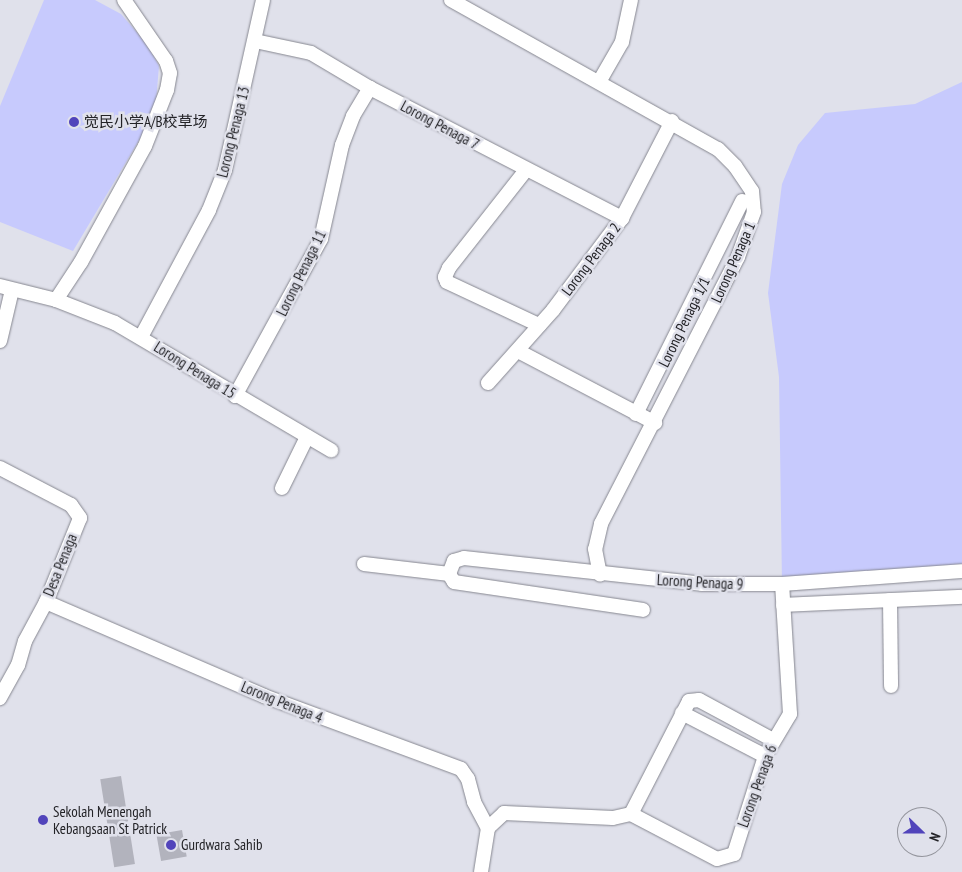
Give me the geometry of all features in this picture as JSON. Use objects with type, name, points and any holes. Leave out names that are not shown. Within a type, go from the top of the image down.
[{"type":"street","points":[[56,300],[145,146],[167,90],[170,73],[166,61],[124,0]]},
{"type":"street","name":"Lorong Penaga 13","points":[[141,337],[208,210],[225,170],[263,0]]},
{"type":"street","name":"Lorong Penaga 1","points":[[451,0],[672,121],[718,149],[735,166],[752,191],[754,212],[738,257],[655,423],[601,524],[595,550],[600,575]]},
{"type":"street","points":[[599,82],[622,42],[631,0]]},
{"type":"street","name":"Lorong Penaga 7","points":[[255,41],[311,53],[370,88],[622,218]]},
{"type":"street","name":"Lorong Penaga 11","points":[[235,396],[321,239],[342,145],[353,116],[370,88]]},
{"type":"street","name":"Lorong Penaga 2","points":[[488,383],[518,351],[622,218],[672,121]]},
{"type":"street","points":[[526,170],[449,268],[445,278],[447,282],[539,325]]},
{"type":"street","name":"Lorong Penaga 1/1","points":[[636,414],[742,201]]},
{"type":"street","points":[[0,341],[6,288]]},
{"type":"street","name":"Lorong Penaga 15","points":[[6,288],[56,300],[141,337],[235,396],[331,450]]},
{"type":"street","points":[[518,351],[655,423]]},
{"type":"street","points":[[282,488],[308,436]]},
{"type":"street","name":"Desa Penaga","points":[[0,468],[71,505],[79,514],[46,602],[0,698]]},
{"type":"street","name":"Lorong Penaga 9","points":[[451,578],[454,561],[464,558],[600,575],[702,584],[782,584],[962,571]]},
{"type":"street","points":[[364,564],[643,610]]},
{"type":"street","name":"Lorong Penaga 6","points":[[631,814],[716,859],[734,854],[765,756],[773,740],[785,727],[790,714],[782,584]]},
{"type":"street","points":[[783,605],[962,597]]},
{"type":"street","points":[[890,600],[891,686]]},
{"type":"street","name":"Lorong Penaga 4","points":[[46,602],[264,696],[462,769],[468,779],[474,802],[488,828]]},
{"type":"street","points":[[481,872],[488,828],[497,816],[510,813],[612,818],[631,814],[689,702],[699,700],[773,740]]},
{"type":"street","points":[[682,714],[765,756]]},
{"type":"shaded area","name":"觉民小学A/B校草场","points":[[44,0],[95,0],[121,14],[147,44],[159,66],[156,102],[141,137],[73,251],[0,222],[0,106]]},
{"type":"shaded area","points":[[962,82],[962,571],[782,584],[779,377],[768,293],[782,184],[798,145],[825,113],[915,104]]},
{"type":"building","points":[[121,776],[135,864],[114,867],[100,779]]},
{"type":"building","name":"Gurdwara Sahib","points":[[182,830],[187,857],[161,861],[156,835]]},
{"type":"place","name":"觉民小学A/B校草场","points":[[74,122]]},
{"type":"place","name":"Sekolah Menengah Kebangsaan St Patrick","points":[[43,820]]},
{"type":"place","name":"Gurdwara Sahib","points":[[171,845]]}]
